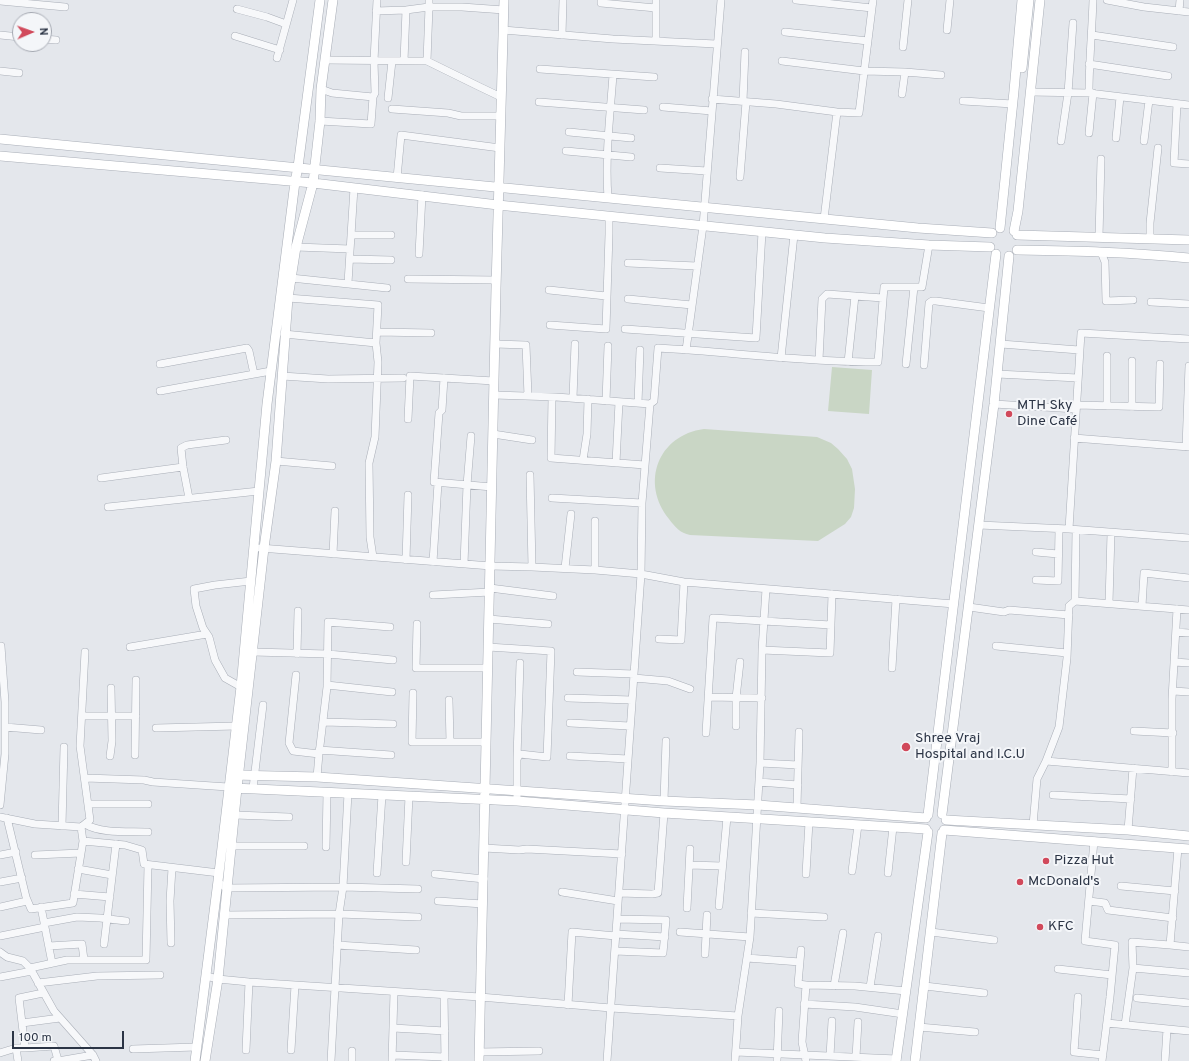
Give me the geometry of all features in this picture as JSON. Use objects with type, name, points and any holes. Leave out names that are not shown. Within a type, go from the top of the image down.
[{"type":"street","points":[[277,58],[293,0]]},
{"type":"street","points":[[320,121],[371,124],[373,97],[375,93],[374,61],[377,0]]},
{"type":"street","points":[[504,0],[496,280],[479,1056],[539,1052]]},
{"type":"street","points":[[562,35],[563,0]]},
{"type":"street","points":[[601,0],[601,3],[656,8]]},
{"type":"street","points":[[656,0],[656,41]]},
{"type":"street","points":[[686,350],[703,226],[716,44],[721,0]]},
{"type":"street","points":[[796,0],[872,8]]},
{"type":"street","points":[[712,99],[859,113],[873,0]]},
{"type":"street","points":[[903,47],[908,0]]},
{"type":"street","points":[[947,30],[950,0]]},
{"type":"street","points":[[1000,228],[1022,0]]},
{"type":"street","points":[[1018,211],[1015,182],[1015,159],[1029,0]]},
{"type":"street","points":[[1002,209],[1010,183],[1015,159],[1034,0]]},
{"type":"street","points":[[1016,233],[1040,0]]},
{"type":"street","points":[[1089,133],[1091,93],[1089,64],[1093,0]]},
{"type":"street","points":[[1108,0],[1144,4],[1189,12]]},
{"type":"street","points":[[1179,11],[1180,0]]},
{"type":"street","points":[[0,1],[65,7]]},
{"type":"street","points":[[195,1061],[219,878],[233,788],[236,726],[271,371],[295,182],[319,1],[333,2],[321,89],[320,121],[313,183],[296,247],[288,298],[284,334],[276,461],[264,548],[253,652],[234,775]]},
{"type":"street","points":[[376,10],[406,10],[429,4],[462,4],[504,10]]},
{"type":"street","points":[[427,61],[429,4]]},
{"type":"street","points":[[237,9],[286,24]]},
{"type":"street","points":[[404,61],[406,10]]},
{"type":"street","points":[[1061,141],[1068,93],[1073,23]]},
{"type":"street","points":[[503,30],[716,44]]},
{"type":"street","points":[[785,32],[868,42]]},
{"type":"street","points":[[1092,35],[1173,47]]},
{"type":"street","points":[[0,36],[12,37]]},
{"type":"street","points":[[235,36],[280,50]]},
{"type":"street","points":[[52,40],[56,40]]},
{"type":"street","points":[[740,177],[745,52]]},
{"type":"street","points":[[325,60],[427,61],[502,96]]},
{"type":"street","points":[[388,98],[392,61]]},
{"type":"street","points":[[782,61],[864,71],[941,75]]},
{"type":"street","points":[[1089,64],[1168,76]]},
{"type":"street","points":[[540,69],[654,77]]},
{"type":"street","points":[[0,71],[19,73]]},
{"type":"street","points":[[902,94],[905,72]]},
{"type":"street","points":[[608,198],[607,155],[612,75]]},
{"type":"street","points":[[321,89],[332,93],[373,97]]},
{"type":"street","points":[[1030,92],[1091,93],[1189,105]]},
{"type":"street","points":[[1116,138],[1120,97]]},
{"type":"street","points":[[1144,141],[1149,100]]},
{"type":"street","points":[[963,101],[1013,104]]},
{"type":"street","points":[[539,102],[644,110]]},
{"type":"street","points":[[1177,104],[1174,163],[1189,164]]},
{"type":"street","points":[[663,107],[712,111]]},
{"type":"street","points":[[392,109],[448,113],[461,116],[501,116]]},
{"type":"street","points":[[824,219],[837,112]]},
{"type":"street","points":[[569,132],[631,138]]},
{"type":"street","points":[[397,178],[401,135],[500,148]]},
{"type":"street","points":[[0,139],[824,219],[992,233],[1000,228],[1010,228],[1016,233],[1019,240],[1017,250]]},
{"type":"street","points":[[1150,238],[1150,223],[1158,148]]},
{"type":"street","points":[[566,151],[631,157]]},
{"type":"street","points":[[0,156],[313,183],[498,205],[762,232],[993,251],[1000,256],[1009,256],[1017,250],[1153,254],[1189,258]]},
{"type":"street","points":[[1099,237],[1101,159]]},
{"type":"street","points":[[660,168],[707,171]]},
{"type":"street","points":[[348,283],[354,188]]},
{"type":"street","points":[[419,254],[422,195]]},
{"type":"street","points":[[550,325],[606,329],[609,216]]},
{"type":"street","points":[[625,329],[756,338],[762,232]]},
{"type":"street","points":[[736,1052],[777,1057],[806,1058],[830,1056],[896,1060],[927,830],[925,825],[954,604],[990,308],[993,251],[990,238],[992,233]]},
{"type":"street","points":[[1016,233],[1189,240]]},
{"type":"street","points":[[352,235],[390,235]]},
{"type":"street","points":[[781,358],[794,235]]},
{"type":"street","points":[[608,1061],[641,574],[642,503],[650,404],[654,400],[658,348],[781,358],[848,362],[878,362],[884,287],[922,287],[929,245]]},
{"type":"street","points":[[296,247],[350,249]]},
{"type":"street","points":[[1101,252],[1106,262],[1106,301],[1133,300]]},
{"type":"street","points":[[915,1061],[943,832],[946,827],[944,817],[994,404],[1009,256]]},
{"type":"street","points":[[350,259],[391,260]]},
{"type":"street","points":[[628,263],[698,266]]},
{"type":"street","points":[[291,278],[387,288]]},
{"type":"street","points":[[408,279],[496,280]]},
{"type":"street","points":[[906,364],[914,287]]},
{"type":"street","points":[[549,290],[606,296]]},
{"type":"street","points":[[819,360],[822,299],[827,294],[883,298]]},
{"type":"street","points":[[848,362],[855,296]]},
{"type":"street","points":[[288,298],[378,305],[378,332],[376,343],[378,362],[376,378],[375,437],[369,463],[370,537],[373,557]]},
{"type":"street","points":[[628,299],[692,305]]},
{"type":"street","points":[[924,365],[929,303],[936,301],[990,308]]},
{"type":"street","points":[[1151,302],[1189,304]]},
{"type":"street","points":[[378,332],[431,333]]},
{"type":"street","points":[[1075,601],[1072,530],[1074,438],[1080,333],[1189,339]]},
{"type":"street","points":[[284,334],[376,343]]},
{"type":"street","points":[[495,344],[526,345],[528,396]]},
{"type":"street","points":[[573,398],[575,344]]},
{"type":"street","points":[[1000,344],[1080,350]]},
{"type":"street","points":[[606,401],[608,346]]},
{"type":"street","points":[[160,364],[246,348],[249,351],[254,374]]},
{"type":"street","points":[[638,403],[640,350]]},
{"type":"street","points":[[1107,356],[1107,406]]},
{"type":"street","points":[[1132,361],[1132,407]]},
{"type":"street","points":[[994,404],[1076,407],[1159,407],[1160,364]]},
{"type":"street","points":[[1074,438],[1187,447],[1189,366]]},
{"type":"street","points":[[160,391],[271,371]]},
{"type":"street","points":[[997,374],[1078,378]]},
{"type":"street","points":[[282,376],[328,379],[404,378]]},
{"type":"street","points":[[408,419],[410,376],[494,381]]},
{"type":"street","points":[[444,378],[442,410],[439,413],[434,482],[492,487]]},
{"type":"street","points":[[494,395],[573,398],[650,404]]},
{"type":"street","points":[[552,397],[551,458],[645,465]]},
{"type":"street","points":[[583,460],[587,434],[588,400]]},
{"type":"street","points":[[616,463],[619,402]]},
{"type":"street","points":[[493,434],[532,440]]},
{"type":"street","points":[[464,564],[467,485],[471,436]]},
{"type":"street","points":[[189,498],[181,450],[183,446],[226,440]]},
{"type":"street","points":[[276,461],[332,466]]},
{"type":"street","points":[[101,478],[183,467]]},
{"type":"street","points":[[530,475],[532,567]]},
{"type":"street","points":[[433,562],[438,483]]},
{"type":"street","points":[[108,506],[259,491]]},
{"type":"street","points":[[406,560],[408,495]]},
{"type":"street","points":[[552,498],[642,503]]},
{"type":"street","points":[[333,554],[335,511]]},
{"type":"street","points":[[565,568],[571,514]]},
{"type":"street","points":[[595,521],[595,570]]},
{"type":"street","points":[[979,525],[1189,538]]},
{"type":"street","points":[[1036,580],[1058,581],[1059,530]]},
{"type":"street","points":[[1109,604],[1111,533]]},
{"type":"street","points":[[254,547],[490,566],[595,570],[641,574],[684,582],[954,604]]},
{"type":"street","points":[[1036,552],[1058,554]]},
{"type":"street","points":[[1142,606],[1144,573],[1189,578]]},
{"type":"street","points":[[241,687],[225,678],[215,660],[209,637],[202,628],[196,606],[194,589],[251,581]]},
{"type":"street","points":[[659,639],[681,640],[684,582]]},
{"type":"street","points":[[735,1061],[738,1016],[750,937],[760,763],[762,650],[766,589]]},
{"type":"street","points":[[433,595],[490,590],[553,596]]},
{"type":"street","points":[[762,650],[830,653],[832,594]]},
{"type":"street","points":[[892,668],[896,599]]},
{"type":"street","points":[[1032,825],[1037,779],[1059,728],[1067,653],[1069,606],[1075,601],[1189,610]]},
{"type":"street","points":[[969,607],[1004,612],[1009,610],[1069,615]]},
{"type":"street","points":[[1172,772],[1173,691],[1177,609]]},
{"type":"street","points":[[297,654],[298,611]]},
{"type":"street","points":[[489,618],[548,624]]},
{"type":"street","points":[[706,733],[713,618],[831,625]]},
{"type":"street","points":[[317,777],[327,684],[328,622],[390,627]]},
{"type":"street","points":[[417,624],[416,668],[488,668]]},
{"type":"street","points":[[1176,632],[1189,633]]},
{"type":"street","points":[[130,647],[207,634]]},
{"type":"street","points":[[0,805],[5,754],[5,702],[1,646]]},
{"type":"street","points":[[488,646],[552,651],[547,757],[520,754],[517,759]]},
{"type":"street","points":[[996,646],[1067,653]]},
{"type":"street","points":[[4,817],[16,852],[30,909],[73,903],[83,841],[83,826],[90,820],[86,778],[80,746],[85,652]]},
{"type":"street","points":[[253,652],[328,654],[393,660]]},
{"type":"street","points":[[736,726],[736,698],[740,662]]},
{"type":"street","points":[[1174,662],[1189,663]]},
{"type":"street","points":[[517,801],[520,663]]},
{"type":"street","points":[[578,672],[634,676],[668,681],[690,688]]},
{"type":"street","points":[[296,675],[289,743],[293,751],[391,755]]},
{"type":"street","points":[[136,680],[136,755]]},
{"type":"street","points":[[327,684],[392,692]]},
{"type":"street","points":[[110,756],[112,741],[111,688]]},
{"type":"street","points":[[1173,691],[1189,692]]},
{"type":"street","points":[[413,693],[412,742],[486,742]]},
{"type":"street","points":[[709,697],[762,698]]},
{"type":"street","points":[[568,698],[632,700]]},
{"type":"street","points":[[449,700],[450,742]]},
{"type":"street","points":[[253,788],[264,705]]},
{"type":"street","points":[[82,716],[136,716]]},
{"type":"street","points":[[324,722],[393,724]]},
{"type":"street","points":[[570,723],[630,726]]},
{"type":"street","points":[[5,726],[41,730]]},
{"type":"street","points":[[156,728],[236,726]]},
{"type":"street","points":[[1134,731],[1172,733]]},
{"type":"street","points":[[797,807],[799,732]]},
{"type":"street","points":[[664,801],[666,741]]},
{"type":"street","points":[[62,826],[64,747]]},
{"type":"street","points":[[570,756],[628,759]]},
{"type":"street","points":[[1046,761],[1189,773]]},
{"type":"street","points":[[760,763],[798,765]]},
{"type":"street","points":[[1128,830],[1133,768]]},
{"type":"street","points":[[234,775],[317,777],[485,790],[664,801],[758,804],[927,816],[935,812],[944,817],[1032,825],[1128,830],[1189,836]]},
{"type":"street","points":[[86,778],[144,780],[152,782],[233,788],[517,801],[664,813],[893,827],[927,830],[935,834],[943,832],[1094,841],[1189,849]]},
{"type":"street","points":[[759,782],[798,785]]},
{"type":"street","points":[[205,1061],[218,979],[226,888],[232,846],[234,815],[233,788]]},
{"type":"street","points":[[326,846],[327,793]]},
{"type":"street","points":[[331,1061],[337,945],[339,914],[343,887],[348,793]]},
{"type":"street","points":[[377,873],[382,795]]},
{"type":"street","points":[[1053,795],[1131,799]]},
{"type":"street","points":[[406,862],[409,796]]},
{"type":"street","points":[[88,804],[148,804]]},
{"type":"street","points":[[562,892],[618,897],[658,893],[664,813]]},
{"type":"street","points":[[234,815],[289,816]]},
{"type":"street","points":[[4,817],[35,824],[83,826],[105,830],[148,832]]},
{"type":"street","points":[[719,906],[727,817]]},
{"type":"street","points":[[806,874],[809,822]]},
{"type":"street","points":[[852,871],[858,825]]},
{"type":"street","points":[[888,873],[893,827]]},
{"type":"street","points":[[83,841],[124,845],[142,850],[144,864],[172,868],[219,878],[226,888]]},
{"type":"street","points":[[1078,997],[1074,1052],[1103,1058],[1114,945],[1085,941],[1094,841]]},
{"type":"street","points":[[104,944],[116,844]]},
{"type":"street","points":[[232,846],[304,846]]},
{"type":"street","points":[[484,848],[622,854]]},
{"type":"street","points":[[1170,945],[1178,848]]},
{"type":"street","points":[[687,908],[690,849]]},
{"type":"street","points":[[0,855],[16,852]]},
{"type":"street","points":[[35,855],[81,854]]},
{"type":"street","points":[[0,977],[68,960],[146,960],[148,865]]},
{"type":"street","points":[[690,865],[722,866]]},
{"type":"street","points":[[171,943],[170,901],[172,868]]},
{"type":"street","points":[[78,869],[112,875]]},
{"type":"street","points":[[435,874],[484,879]]},
{"type":"street","points":[[0,882],[22,878]]},
{"type":"street","points":[[1121,886],[1175,891]]},
{"type":"street","points":[[226,888],[343,887],[418,889]]},
{"type":"street","points":[[74,894],[110,897]]},
{"type":"street","points":[[0,908],[27,901]]},
{"type":"street","points":[[438,901],[483,904]]},
{"type":"street","points":[[1089,901],[1105,903],[1108,910],[1173,918]]},
{"type":"street","points":[[41,908],[52,963]]},
{"type":"street","points":[[751,913],[824,917]]},
{"type":"street","points":[[224,915],[339,914],[418,917]]},
{"type":"street","points":[[705,954],[706,915]]},
{"type":"street","points":[[0,936],[77,917],[126,921]]},
{"type":"street","points":[[615,951],[664,953],[666,920],[617,919]]},
{"type":"street","points":[[568,1005],[572,932],[664,937]]},
{"type":"street","points":[[680,932],[750,937]]},
{"type":"street","points":[[931,932],[994,940]]},
{"type":"street","points":[[834,986],[843,933]]},
{"type":"street","points":[[870,988],[878,936]]},
{"type":"street","points":[[1125,1025],[1133,968],[1132,942],[1189,947]]},
{"type":"street","points":[[48,946],[82,944],[84,960]]},
{"type":"street","points":[[337,945],[416,950]]},
{"type":"street","points":[[801,950],[798,984],[906,991]]},
{"type":"street","points":[[0,952],[7,957],[23,961],[31,969],[54,1011],[94,1058]]},
{"type":"street","points":[[747,958],[800,962]]},
{"type":"street","points":[[1133,968],[1189,973]]},
{"type":"street","points":[[1058,969],[1112,975]]},
{"type":"street","points":[[38,982],[97,976],[160,975]]},
{"type":"street","points":[[206,976],[218,979],[249,982],[738,1016]]},
{"type":"street","points":[[246,1050],[249,982]]},
{"type":"street","points":[[291,1050],[295,985]]},
{"type":"street","points":[[806,985],[802,1042],[806,1058]]},
{"type":"street","points":[[925,986],[984,993]]},
{"type":"street","points":[[394,992],[392,1058],[445,1059],[444,995]]},
{"type":"street","points":[[25,1048],[19,998],[44,993]]},
{"type":"street","points":[[1137,998],[1189,1003]]},
{"type":"street","points":[[804,1004],[855,1007],[903,1014]]},
{"type":"street","points":[[777,1057],[779,1010]]},
{"type":"street","points":[[22,1023],[60,1018]]},
{"type":"street","points":[[830,1056],[832,1021]]},
{"type":"street","points":[[856,1057],[858,1022]]},
{"type":"street","points":[[1107,1024],[1189,1031]]},
{"type":"street","points":[[919,1027],[975,1032]]},
{"type":"street","points":[[394,1028],[445,1031]]},
{"type":"street","points":[[1165,1061],[1167,1029]]},
{"type":"street","points":[[0,1053],[16,1048],[54,1046],[56,1061],[94,1058]]},
{"type":"street","points":[[133,1049],[196,1047]]},
{"type":"street","points":[[16,1048],[18,1061]]},
{"type":"street","points":[[352,1052],[352,1061]]},
{"type":"green space","points":[[832,367],[872,370],[869,414],[828,411]]},
{"type":"green space","points":[[704,429],[817,437],[831,443],[847,459],[852,469],[855,489],[854,508],[851,517],[845,524],[818,541],[686,534],[671,522],[660,505],[656,491],[655,476],[658,463],[665,451],[675,441],[688,433]]},
{"type":"place","name":"MTH Sky Dine Café","points":[[1009,414]]},
{"type":"place","name":"Shree Vraj Hospital and I.C.U","points":[[906,747]]},
{"type":"place","name":"Pizza Hut","points":[[1046,861]]},
{"type":"place","name":"McDonald's","points":[[1020,882]]},
{"type":"place","name":"KFC","points":[[1040,927]]}]
